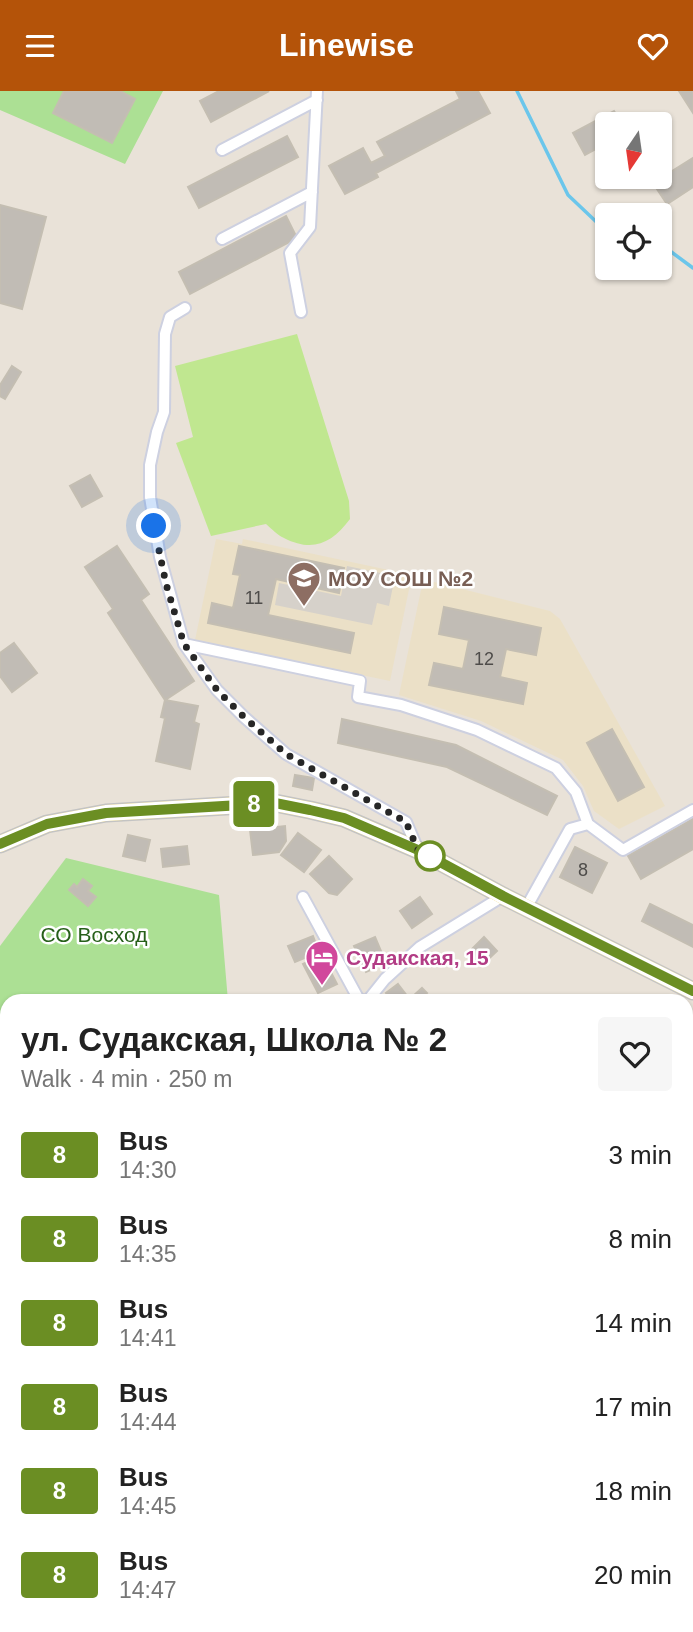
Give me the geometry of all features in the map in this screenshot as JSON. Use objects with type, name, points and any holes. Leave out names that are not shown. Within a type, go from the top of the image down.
[{"type":"main road","points":[[0,844],[47,824],[106,813],[275,803],[344,818],[418,850],[526,908],[693,991]]},
{"type":"street","points":[[222,151],[317,96]]},
{"type":"street","points":[[301,312],[290,253],[310,227],[317,96]]},
{"type":"street","points":[[222,239],[312,192]]},
{"type":"street","points":[[185,308],[170,317],[165,334],[164,412],[150,465],[150,498],[156,542],[184,644],[217,690],[265,736],[286,754],[406,822],[418,850]]},
{"type":"street","points":[[184,644],[360,681],[358,697],[401,705],[477,730],[556,768],[576,792],[588,824],[623,850],[693,810]]},
{"type":"street","points":[[526,908],[570,829],[588,824]]},
{"type":"street","points":[[373,994],[385,979],[420,947],[503,896]]},
{"type":"street","points":[[303,897],[356,994]]},
{"type":"shaded area","name":"МОУ СОШ №2","points":[[216,539],[242,544],[243,539],[412,575],[390,681],[195,640]]},
{"type":"shaded area","points":[[347,566],[395,576],[389,606],[377,603],[372,625],[275,605],[279,583],[341,596]]},
{"type":"shaded area","points":[[434,582],[550,611],[560,619],[665,806],[619,829],[594,811],[583,786],[563,760],[481,721],[399,695],[421,590]]},
{"type":"green space","points":[[0,91],[163,91],[125,164],[0,110]]},
{"type":"green space","points":[[297,334],[349,501],[350,519],[329,540],[313,545],[304,545],[284,538],[266,524],[211,536],[176,443],[193,437],[175,366]]},
{"type":"green space","name":"СО Восход","points":[[66,858],[219,895],[227,994],[0,994],[0,946]]},
{"type":"building","points":[[64,91],[120,91],[135,99],[112,143],[53,113]]},
{"type":"building","points":[[219,91],[269,91],[211,122],[200,101]]},
{"type":"building","points":[[456,91],[478,91],[490,113],[376,173],[378,177],[345,194],[329,166],[363,148],[371,163],[385,156],[377,142],[460,99]]},
{"type":"building","points":[[679,91],[693,91],[693,113]]},
{"type":"building","points":[[595,121],[595,150],[585,155],[573,133]]},
{"type":"building","points":[[287,136],[298,157],[199,208],[188,187]]},
{"type":"building","points":[[693,158],[693,187],[666,203],[657,189],[672,189],[672,171]]},
{"type":"building","points":[[0,205],[46,217],[22,309],[0,303]]},
{"type":"building","points":[[286,216],[297,238],[190,294],[179,272]]},
{"type":"building","points":[[12,366],[21,372],[5,399],[0,396],[0,385]]},
{"type":"building","points":[[90,475],[102,496],[82,507],[70,486]]},
{"type":"building","points":[[117,546],[149,594],[141,600],[194,681],[165,700],[108,613],[113,609],[85,567]]},
{"type":"building","points":[[239,546],[344,568],[339,593],[276,579],[268,615],[354,633],[350,653],[208,623],[212,603],[233,608],[240,575],[233,574]]},
{"type":"building","points":[[444,607],[541,628],[536,655],[506,649],[500,677],[527,683],[523,704],[429,685],[434,663],[463,669],[469,640],[439,634]]},
{"type":"building","points":[[14,643],[37,673],[12,692],[0,676],[0,653]]},
{"type":"building","points":[[165,700],[198,706],[194,722],[199,724],[190,769],[156,761],[165,718],[161,717]]},
{"type":"building","points":[[342,719],[456,745],[557,796],[547,815],[447,767],[338,743]]},
{"type":"building","points":[[612,729],[644,787],[618,801],[587,743]]},
{"type":"building","points":[[295,775],[314,778],[312,790],[293,786]]},
{"type":"building","points":[[693,819],[693,849],[641,879],[628,856]]},
{"type":"building","points":[[285,826],[286,841],[279,852],[253,855],[250,830]]},
{"type":"building","points":[[298,833],[321,850],[304,872],[281,855]]},
{"type":"building","points":[[128,835],[150,840],[145,861],[123,856]]},
{"type":"building","points":[[187,846],[189,864],[163,867],[161,849]]},
{"type":"building","points":[[575,847],[607,863],[592,893],[560,877]]},
{"type":"building","points":[[329,856],[352,879],[337,895],[329,893],[310,874]]},
{"type":"building","points":[[83,879],[92,886],[88,891],[96,897],[88,906],[69,890],[74,884],[77,887]]},
{"type":"building","points":[[420,897],[432,914],[412,928],[400,911]]},
{"type":"building","points":[[650,904],[693,925],[693,947],[642,921]]},
{"type":"building","points":[[313,936],[319,952],[295,962],[288,946]]},
{"type":"building","points":[[375,937],[386,963],[366,972],[354,946]]},
{"type":"building","points":[[484,937],[497,951],[481,966],[468,953]]},
{"type":"building","points":[[322,955],[337,984],[318,993],[303,964]]},
{"type":"building","points":[[398,984],[406,994],[387,994]]},
{"type":"building","points":[[422,988],[427,993],[426,994],[415,994]]},
{"type":"waterway","points":[[517,91],[568,195],[595,221]]},
{"type":"waterway","points":[[672,252],[693,268]]},
{"type":"bus line","name":"8","points":[[0,844],[47,824],[106,813],[275,803],[310,810],[344,818],[418,850],[503,896],[693,991]]},
{"type":"place","name":"МОУ СОШ №2","points":[[304,608]]},
{"type":"place","name":"Судакская, 15","points":[[322,987]]},
{"type":"route","points":[[154,526],[166,584],[184,644],[217,690],[286,754],[406,822],[418,850],[430,856]]}]
